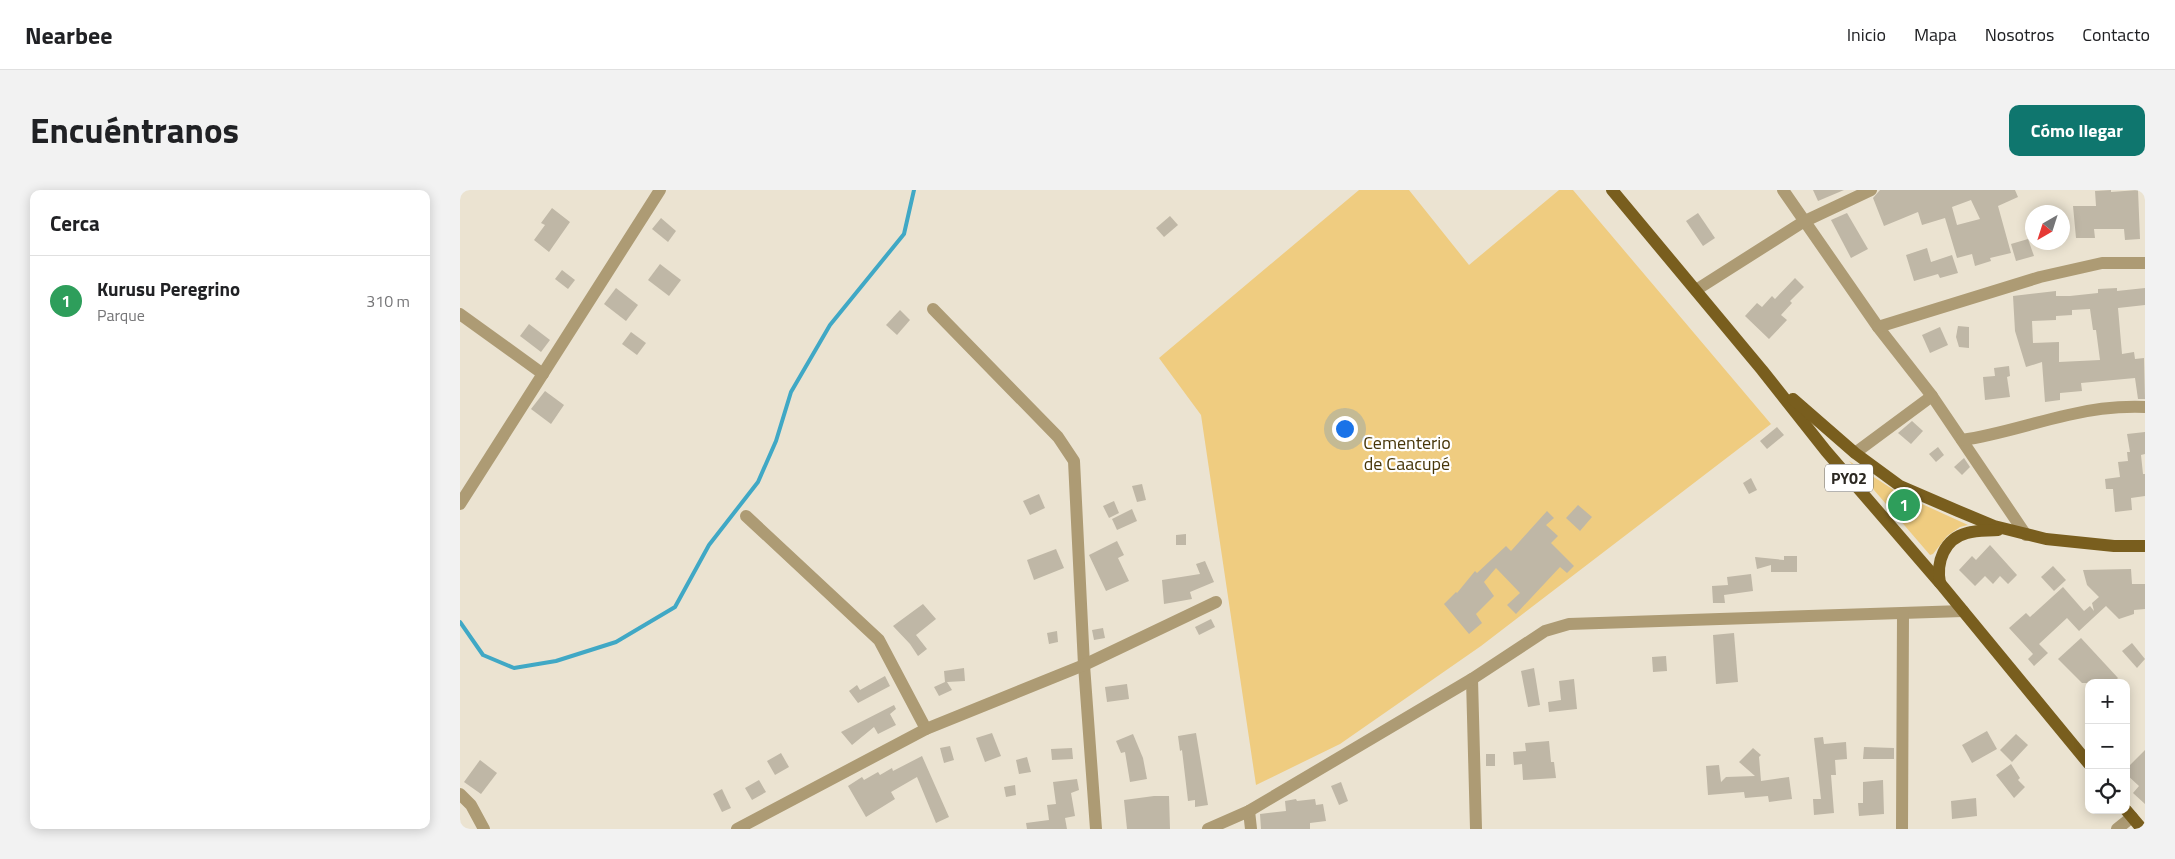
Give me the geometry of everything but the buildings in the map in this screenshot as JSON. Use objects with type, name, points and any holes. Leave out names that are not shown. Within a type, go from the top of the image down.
[{"type":"main road","name":"PY02","points":[[1612,190],[1762,370],[1826,451],[1940,583],[2085,759]]},
{"type":"main road","name":"PY02","points":[[1762,370],[1818,423],[1855,454],[1900,486],[2008,530],[2078,543],[2145,546]]},
{"type":"main road","points":[[1940,583],[1938,563],[1943,552],[1958,536],[1967,532],[2008,530]]},
{"type":"main road","points":[[2130,814],[2142,829]]},
{"type":"street","points":[[460,504],[660,190]]},
{"type":"street","points":[[1783,190],[1803,222],[1878,327],[1932,396],[2026,534]]},
{"type":"street","points":[[1696,290],[1803,222],[1871,190]]},
{"type":"street","points":[[1878,327],[2040,277],[2102,263],[2145,263]]},
{"type":"street","points":[[933,310],[1058,437],[1074,461],[1084,665],[1096,829]]},
{"type":"street","points":[[460,314],[543,374]]},
{"type":"street","points":[[1855,454],[1932,396]]},
{"type":"street","points":[[1962,440],[1984,437],[2069,414],[2102,408],[2145,407]]},
{"type":"street","points":[[746,516],[879,640],[926,729]]},
{"type":"street","points":[[737,829],[926,729],[1084,665],[1216,602]]},
{"type":"street","points":[[1208,829],[1249,811],[1472,679],[1545,631],[1569,624],[1963,611]]},
{"type":"street","points":[[1902,829],[1903,614]]},
{"type":"street","points":[[1472,679],[1476,829]]},
{"type":"street","points":[[460,794],[484,829]]},
{"type":"street","points":[[1249,811],[1251,829]]},
{"type":"street","points":[[2118,829],[2128,814]]},
{"type":"green space","name":"Cementerio de Caacupé","points":[[1359,190],[1409,190],[1469,265],[1559,190],[1573,190],[1771,424],[1481,646],[1340,744],[1256,785],[1201,415],[1159,358]]},
{"type":"green space","points":[[1849,461],[1900,494],[1968,525],[1960,527],[1947,536],[1933,554],[1930,555]]},
{"type":"waterway","points":[[460,622],[483,655],[514,668],[556,661],[616,642],[675,607],[709,545],[758,482],[776,441],[791,392],[830,325],[904,234],[914,190]]},
{"type":"place","name":"Kurusu Peregrino","points":[[1904,505]]}]
